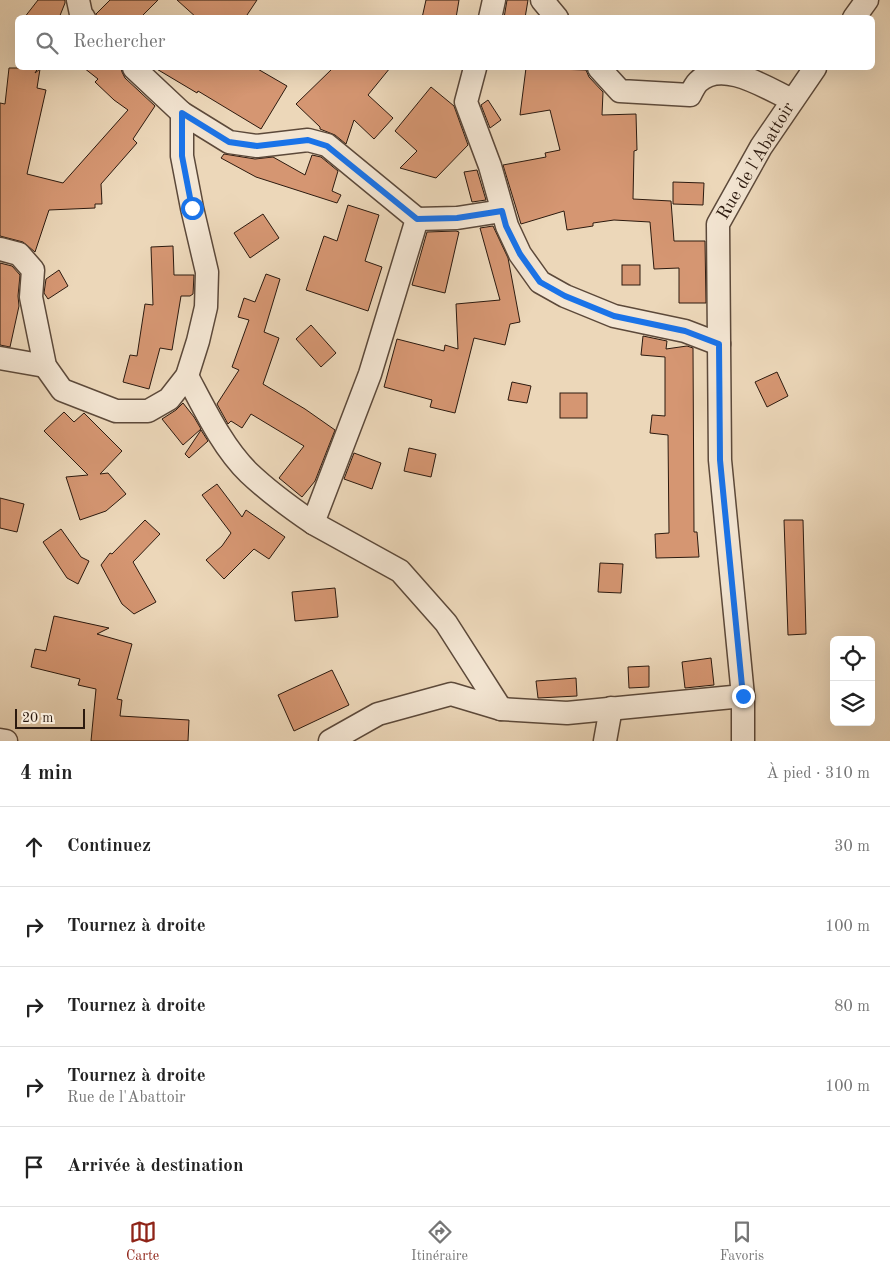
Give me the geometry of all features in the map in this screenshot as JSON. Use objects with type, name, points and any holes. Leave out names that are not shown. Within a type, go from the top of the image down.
[{"type":"street","points":[[78,0],[82,15]]},
{"type":"street","points":[[491,15],[494,0]]},
{"type":"street","points":[[542,0],[554,15]]},
{"type":"street","points":[[856,15],[867,0]]},
{"type":"street","points":[[136,70],[182,113],[229,142],[257,146],[308,140],[327,146],[417,219],[457,218],[502,211]]},
{"type":"street","points":[[474,70],[466,102],[490,166],[506,226],[520,254],[540,282],[565,296],[614,316],[685,331],[719,344]]},
{"type":"street","points":[[601,70],[620,91],[690,95],[698,82],[712,73],[738,74],[792,100]]},
{"type":"street","name":"Rue de l'Abattoir","points":[[743,741],[743,696],[720,460],[718,224],[761,147],[814,70]]},
{"type":"street","points":[[0,249],[19,254],[33,270],[31,297],[45,366],[62,390],[116,411],[148,411],[169,399],[187,376],[206,307],[207,272],[182,156],[182,113]]},
{"type":"street","points":[[313,523],[370,374],[417,219]]},
{"type":"street","points":[[0,358],[45,366]]},
{"type":"street","points":[[187,376],[217,432],[248,472],[277,498],[313,523],[400,571],[446,623],[501,709]]},
{"type":"street","points":[[330,741],[378,714],[451,694],[501,709],[567,713],[743,696]]},
{"type":"street","points":[[605,741],[611,708]]},
{"type":"street","points":[[0,740],[6,741]]},
{"type":"building","points":[[38,0],[65,0],[60,15],[26,15]]},
{"type":"building","points":[[110,0],[158,0],[143,15],[96,14]]},
{"type":"building","points":[[177,0],[257,0],[247,15],[194,15]]},
{"type":"building","points":[[426,0],[459,0],[456,15],[423,15]]},
{"type":"building","points":[[507,0],[528,0],[526,15],[504,15]]},
{"type":"building","points":[[9,68],[15,68],[15,70],[37,70],[35,73],[40,70],[37,88],[46,90],[27,174],[63,183],[128,110],[95,82],[98,79],[87,70],[122,70],[125,78],[155,106],[133,139],[137,143],[101,184],[102,204],[95,204],[95,208],[49,210],[35,252],[23,242],[0,236],[0,103],[5,104]]},
{"type":"building","points":[[158,70],[259,70],[287,86],[261,129],[198,91],[197,93]]},
{"type":"building","points":[[331,70],[388,70],[368,95],[393,118],[374,139],[354,120],[346,144],[335,135],[320,129],[296,104]]},
{"type":"building","points":[[526,70],[586,70],[589,77],[603,92],[602,115],[636,114],[637,150],[634,151],[633,199],[671,201],[674,241],[705,241],[706,303],[679,303],[679,268],[654,269],[650,222],[614,220],[567,230],[564,211],[521,224],[503,165],[546,157],[545,153],[560,150],[550,110],[520,115]]},
{"type":"building","points":[[431,87],[454,106],[468,145],[436,178],[400,168],[417,151],[395,131]]},
{"type":"building","points":[[488,100],[501,120],[490,128],[481,105]]},
{"type":"building","points":[[224,154],[255,159],[273,157],[305,175],[312,155],[321,157],[338,171],[332,191],[341,195],[337,203],[256,177],[221,158]]},
{"type":"building","points":[[477,170],[486,200],[472,202],[464,172]]},
{"type":"building","points":[[673,182],[704,183],[703,205],[673,204]]},
{"type":"building","points":[[348,205],[379,215],[365,261],[382,267],[368,311],[306,290],[324,236],[337,241]]},
{"type":"building","points":[[263,214],[279,238],[250,258],[234,233]]},
{"type":"building","points":[[493,226],[508,258],[520,322],[510,324],[505,345],[474,338],[455,413],[430,407],[432,400],[384,387],[397,339],[444,351],[445,345],[458,349],[456,304],[500,300],[480,228]]},
{"type":"building","points":[[427,232],[459,232],[445,293],[412,285]]},
{"type":"building","points":[[173,246],[174,275],[194,275],[193,294],[181,296],[172,350],[160,348],[149,389],[123,382],[130,355],[137,356],[145,304],[153,305],[151,247]]},
{"type":"building","points":[[0,263],[12,266],[20,275],[19,306],[10,347],[0,345]]},
{"type":"building","points":[[622,265],[640,265],[640,285],[622,285]]},
{"type":"building","points":[[59,270],[68,286],[48,299],[44,293],[46,279]]},
{"type":"building","points":[[266,274],[280,279],[264,332],[279,338],[263,384],[305,409],[335,430],[315,481],[302,497],[279,478],[304,446],[251,414],[242,428],[231,421],[228,424],[217,404],[239,370],[232,367],[249,320],[238,317],[244,298],[255,302]]},
{"type":"building","points":[[311,325],[336,353],[321,367],[296,339]]},
{"type":"building","points":[[643,336],[667,341],[666,349],[687,346],[693,348],[694,532],[697,532],[699,557],[656,558],[655,534],[669,533],[668,435],[650,433],[652,415],[665,416],[665,357],[641,355]]},
{"type":"building","points":[[777,372],[788,396],[767,407],[755,382]]},
{"type":"building","points":[[512,382],[531,386],[527,403],[508,400]]},
{"type":"building","points":[[560,393],[587,393],[587,418],[560,418]]},
{"type":"building","points":[[183,403],[201,429],[183,445],[162,419]]},
{"type":"building","points":[[64,412],[74,422],[84,413],[122,451],[100,474],[108,473],[126,494],[106,511],[80,520],[66,477],[88,475],[44,431]]},
{"type":"building","points":[[201,430],[208,441],[189,458],[185,454]]},
{"type":"building","points":[[409,448],[436,454],[431,477],[404,471]]},
{"type":"building","points":[[354,453],[381,463],[372,489],[344,479]]},
{"type":"building","points":[[217,484],[242,517],[246,510],[285,537],[269,559],[254,549],[224,579],[206,560],[222,546],[231,533],[202,495]]},
{"type":"building","points":[[0,498],[24,504],[17,532],[0,528]]},
{"type":"building","points":[[145,520],[160,534],[133,562],[156,602],[134,614],[122,604],[101,565],[110,553],[112,554]]},
{"type":"building","points":[[784,520],[803,520],[806,634],[788,635]]},
{"type":"building","points":[[61,529],[81,557],[89,561],[78,584],[67,578],[43,542]]},
{"type":"building","points":[[600,563],[623,564],[621,593],[598,592]]},
{"type":"building","points":[[335,588],[338,617],[295,621],[292,592]]},
{"type":"building","points":[[54,616],[109,628],[97,634],[132,644],[117,699],[122,700],[120,716],[189,720],[188,741],[91,741],[96,689],[78,685],[80,679],[31,667],[35,649],[46,651]]},
{"type":"building","points":[[711,658],[714,685],[685,688],[682,662]]},
{"type":"building","points":[[649,666],[649,687],[629,688],[628,667]]},
{"type":"building","points":[[332,670],[349,705],[294,731],[278,695]]},
{"type":"building","points":[[576,678],[577,696],[538,698],[536,681]]},
{"type":"route","points":[[192,208],[182,156],[182,113],[229,142],[257,146],[308,140],[327,146],[417,219],[457,218],[502,211],[506,226],[520,254],[540,282],[565,296],[614,316],[685,331],[719,344],[720,460],[743,696]]}]
